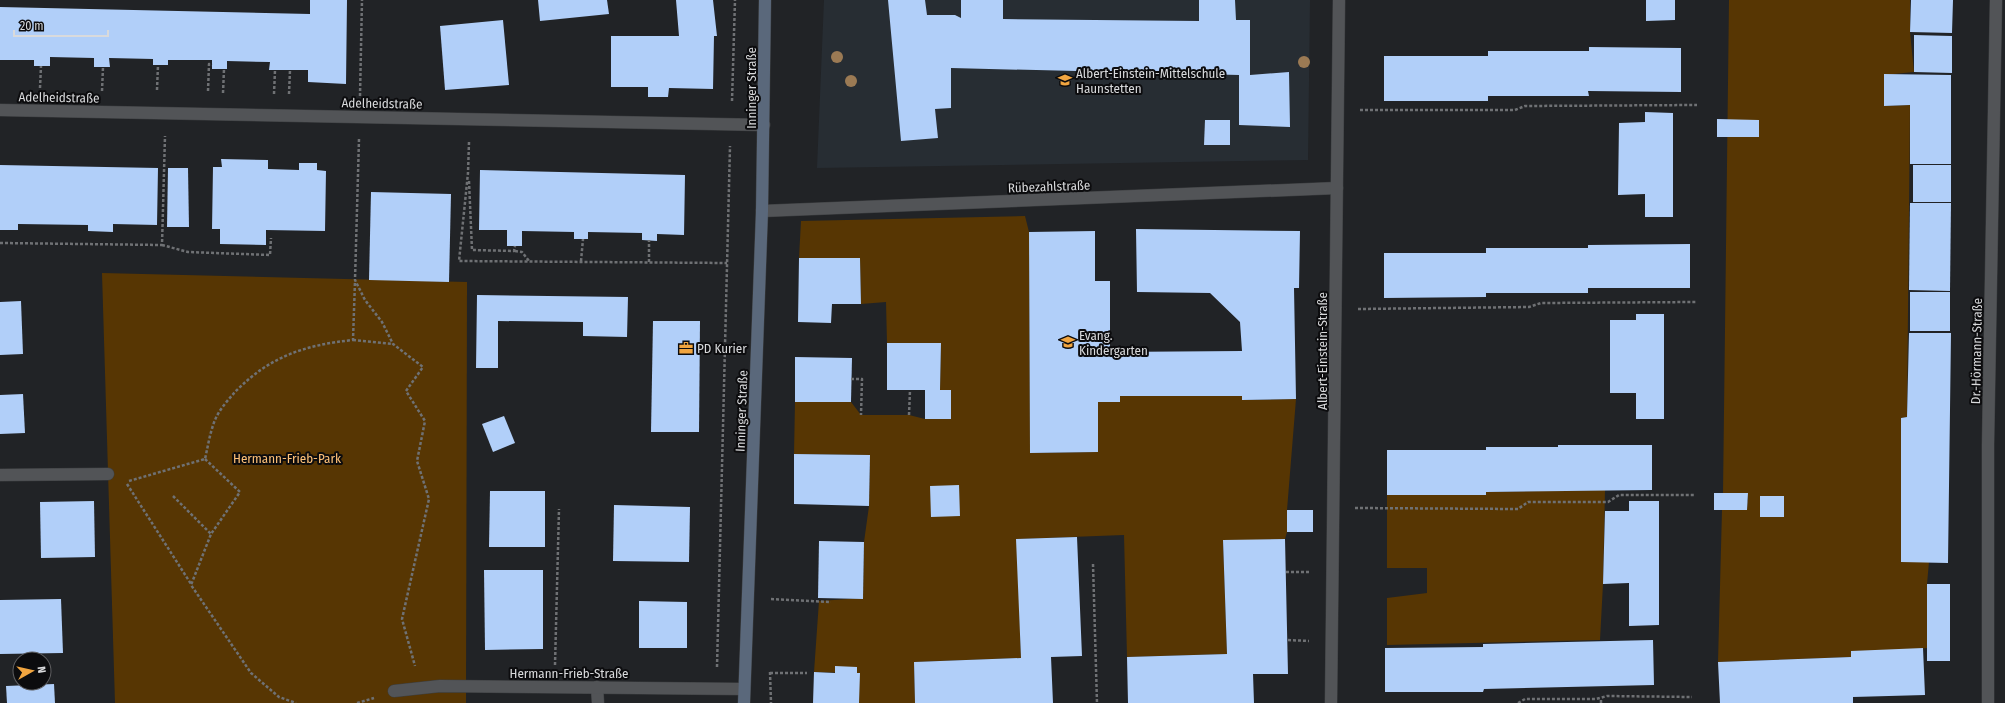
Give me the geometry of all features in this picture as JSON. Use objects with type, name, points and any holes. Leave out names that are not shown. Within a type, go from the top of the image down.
[{"type":"main road","name":"Inninger Straße","points":[[744,703],[762,211],[765,0]]},
{"type":"street","name":"Albert-Einstein-Straße","points":[[1331,703],[1339,0]]},
{"type":"street","name":"Dr.-Hörmann-Straße","points":[[1988,703],[1988,445],[1996,0]]},
{"type":"street","name":"Adelheidstraße","points":[[0,110],[764,125]]},
{"type":"street","name":"Rübezahlstraße","points":[[762,211],[1337,188]]},
{"type":"street","points":[[0,475],[108,474]]},
{"type":"street","name":"Hermann-Frieb-Straße","points":[[394,691],[422,688],[554,687],[744,689]]},
{"type":"street","points":[[597,687],[598,703]]},
{"type":"path","points":[[353,340],[362,0]]},
{"type":"path","name":"Inninger Straße","points":[[716,688],[735,0]]},
{"type":"path","points":[[208,114],[209,64],[212,65]]},
{"type":"path","points":[[1338,110],[1516,110],[1525,106],[1697,105]]},
{"type":"path","points":[[162,245],[165,114]]},
{"type":"path","points":[[469,119],[468,173],[472,250],[522,252],[529,261]]},
{"type":"path","points":[[468,173],[459,261],[727,263]]},
{"type":"path","points":[[0,243],[162,245],[188,252],[270,255],[271,238]]},
{"type":"path","points":[[581,261],[582,239]]},
{"type":"path","points":[[649,240],[649,262]]},
{"type":"path","points":[[514,251],[515,246]]},
{"type":"path","points":[[355,280],[365,300],[382,322],[393,344],[423,367],[406,391],[424,421],[417,461],[429,499],[402,619],[422,688]]},
{"type":"path","points":[[1336,309],[1529,308],[1541,303],[1696,302]]},
{"type":"path","points":[[205,459],[215,419],[229,399],[248,379],[275,360],[322,343],[353,340],[393,344]]},
{"type":"path","points":[[852,379],[862,379],[861,415]]},
{"type":"path","points":[[910,390],[910,415]]},
{"type":"path","points":[[191,585],[211,534],[240,492],[205,459]]},
{"type":"path","points":[[205,459],[126,482],[191,585],[251,673],[278,697],[296,703]]},
{"type":"path","points":[[1334,508],[1518,509],[1528,502],[1608,502],[1619,495],[1695,495]]},
{"type":"path","points":[[172,496],[211,534]]},
{"type":"path","points":[[554,687],[559,509]]},
{"type":"path","points":[[1093,564],[1097,703]]},
{"type":"path","points":[[771,599],[831,602]]},
{"type":"path","points":[[770,673],[807,674]]},
{"type":"path","points":[[1519,703],[1525,699],[1601,698],[1607,696],[1692,697]]},
{"type":"path","points":[[1601,698],[1601,703]]},
{"type":"shaded area","name":"Albert-Einstein-Mittelschule Haunstetten","points":[[824,0],[1310,0],[1308,160],[817,168]]},
{"type":"green space","points":[[1729,0],[1910,0],[1910,32],[1914,72],[1884,75],[1884,106],[1910,105],[1907,417],[1901,418],[1901,562],[1929,562],[1927,584],[1927,648],[1851,657],[1718,662],[1722,510],[1747,510],[1748,494],[1723,493]]},
{"type":"green space","points":[[1025,216],[1029,232],[1030,453],[1098,452],[1098,402],[1120,402],[1120,396],[1242,396],[1243,400],[1296,399],[1287,510],[1287,532],[1285,539],[1223,541],[1227,654],[1127,657],[1124,535],[1017,539],[1021,658],[914,662],[915,703],[858,703],[857,673],[814,672],[819,601],[863,598],[864,542],[869,506],[870,455],[794,454],[795,402],[851,402],[861,415],[909,415],[925,419],[951,419],[951,390],[940,390],[941,343],[887,343],[886,302],[861,304],[860,259],[799,258],[801,221]]},
{"type":"green space","name":"Hermann-Frieb-Park","points":[[102,273],[467,282],[466,703],[115,703]]},
{"type":"green space","points":[[1605,490],[1600,640],[1387,645],[1387,598],[1427,593],[1427,568],[1387,568],[1387,495],[1486,495],[1486,492]]},
{"type":"building","points":[[310,0],[347,0],[346,84],[308,82],[308,70],[269,70],[270,62],[227,61],[227,69],[212,69],[212,60],[168,60],[168,65],[153,65],[153,59],[109,58],[110,67],[94,67],[94,58],[50,57],[50,66],[34,66],[34,60],[0,60],[0,7],[310,14]]},
{"type":"building","points":[[538,0],[607,0],[609,14],[540,21]]},
{"type":"building","points":[[676,0],[713,0],[717,36],[714,36],[713,89],[669,88],[668,97],[648,97],[648,87],[611,87],[611,36],[679,36]]},
{"type":"building","points":[[888,0],[925,0],[927,15],[955,15],[961,18],[961,0],[1003,0],[1003,19],[1199,21],[1199,0],[1235,0],[1236,20],[1250,20],[1250,75],[1289,72],[1290,127],[1239,125],[1239,75],[951,68],[951,108],[935,109],[938,138],[901,141]]},
{"type":"building","points":[[1646,0],[1675,0],[1675,20],[1646,21]]},
{"type":"building","points":[[1911,0],[1953,0],[1952,33],[1910,32]]},
{"type":"building","points":[[503,20],[509,85],[445,90],[440,26]]},
{"type":"building","points":[[1914,35],[1952,36],[1952,73],[1914,72]]},
{"type":"building","points":[[1589,47],[1681,48],[1681,92],[1588,91],[1589,96],[1488,96],[1488,101],[1384,101],[1384,56],[1488,56],[1488,51],[1589,51]]},
{"type":"building","points":[[1884,74],[1951,75],[1951,164],[1910,164],[1910,105],[1884,106]]},
{"type":"building","points":[[1645,112],[1673,113],[1673,217],[1645,217],[1645,194],[1618,195],[1619,123],[1645,122]]},
{"type":"building","points":[[1717,119],[1759,120],[1759,137],[1717,137]]},
{"type":"building","points":[[1205,120],[1230,120],[1230,145],[1204,145]]},
{"type":"building","points":[[221,159],[268,160],[268,169],[299,170],[299,163],[317,163],[317,170],[326,171],[325,231],[266,230],[266,245],[220,244],[220,229],[212,229],[213,167],[222,167]]},
{"type":"building","points":[[0,165],[158,168],[157,225],[113,224],[113,232],[88,231],[88,225],[18,224],[18,230],[0,230]]},
{"type":"building","points":[[1913,165],[1951,165],[1951,202],[1913,202]]},
{"type":"building","points":[[168,168],[188,168],[189,227],[167,227]]},
{"type":"building","points":[[480,170],[685,175],[684,235],[657,234],[657,241],[642,240],[642,233],[588,232],[588,239],[574,239],[574,232],[522,231],[522,246],[507,246],[507,230],[479,230]]},
{"type":"building","points":[[371,192],[451,194],[449,282],[369,280]]},
{"type":"building","points":[[1910,203],[1951,203],[1950,291],[1909,290]]},
{"type":"building","points":[[1136,229],[1300,231],[1299,288],[1294,288],[1296,399],[1242,400],[1242,396],[1120,396],[1120,402],[1098,402],[1098,452],[1030,453],[1029,232],[1095,231],[1095,281],[1110,281],[1110,352],[1242,351],[1240,322],[1210,293],[1137,292]]},
{"type":"building","points":[[1690,244],[1690,288],[1588,288],[1588,293],[1486,293],[1486,297],[1384,298],[1384,253],[1486,253],[1486,248],[1588,248],[1588,245]]},
{"type":"building","points":[[799,258],[860,258],[861,304],[832,304],[831,323],[798,322]]},
{"type":"building","points":[[1910,292],[1950,292],[1950,331],[1910,331]]},
{"type":"building","points":[[477,295],[628,297],[627,337],[583,336],[583,322],[498,321],[498,368],[476,368]]},
{"type":"building","points":[[21,301],[23,354],[0,355],[0,302]]},
{"type":"building","points":[[1636,314],[1664,314],[1664,419],[1636,419],[1636,393],[1610,393],[1610,320],[1636,320]]},
{"type":"building","points":[[653,321],[700,321],[699,432],[651,432]]},
{"type":"building","points":[[1909,333],[1951,333],[1948,563],[1901,562],[1901,418],[1907,417]]},
{"type":"building","points":[[887,343],[941,343],[940,390],[951,390],[951,419],[925,419],[925,390],[887,390]]},
{"type":"building","points":[[795,357],[852,358],[851,402],[795,402]]},
{"type":"building","points":[[23,394],[25,433],[0,434],[0,395]]},
{"type":"building","points":[[504,416],[515,443],[493,452],[482,424]]},
{"type":"building","points":[[1558,445],[1652,445],[1652,490],[1486,492],[1486,495],[1387,495],[1387,450],[1486,450],[1486,447],[1558,447]]},
{"type":"building","points":[[794,454],[870,455],[869,506],[794,504]]},
{"type":"building","points":[[959,485],[960,516],[931,517],[930,486]]},
{"type":"building","points":[[490,491],[545,491],[545,547],[489,547]]},
{"type":"building","points":[[1714,493],[1748,493],[1747,510],[1714,510]]},
{"type":"building","points":[[1760,496],[1784,496],[1784,517],[1760,517]]},
{"type":"building","points":[[94,501],[95,557],[41,558],[40,502]]},
{"type":"building","points":[[1629,501],[1659,501],[1659,625],[1629,626],[1629,583],[1603,584],[1605,511],[1629,511]]},
{"type":"building","points":[[614,505],[690,507],[689,562],[613,561]]},
{"type":"building","points":[[1287,510],[1313,510],[1313,532],[1287,532]]},
{"type":"building","points":[[1077,537],[1082,656],[1051,657],[1053,703],[915,703],[914,662],[1021,658],[1016,539]]},
{"type":"building","points":[[1285,539],[1288,674],[1253,674],[1254,703],[1128,703],[1127,657],[1227,654],[1223,540]]},
{"type":"building","points":[[819,541],[864,542],[863,599],[818,598]]},
{"type":"building","points":[[484,570],[543,570],[543,649],[485,650]]},
{"type":"building","points":[[1927,584],[1950,584],[1950,661],[1927,661]]},
{"type":"building","points":[[61,599],[63,653],[52,653],[52,651],[12,651],[12,654],[0,654],[0,600]]},
{"type":"building","points":[[639,601],[687,602],[687,648],[639,648]]},
{"type":"building","points":[[1653,640],[1654,685],[1484,689],[1483,692],[1385,692],[1385,648],[1483,647],[1483,644]]},
{"type":"building","points":[[1923,648],[1925,695],[1853,697],[1853,703],[1720,703],[1718,662],[1851,657],[1851,651]]},
{"type":"building","points":[[835,666],[857,667],[857,673],[860,673],[859,703],[813,703],[814,672],[835,673]]},
{"type":"building","points":[[52,684],[54,684],[55,703],[7,703],[6,686],[12,686],[12,691],[52,691]]},
{"type":"place","name":"Albert-Einstein-Mittelschule Haunstetten","points":[[1065,80]]},
{"type":"place","name":"Evang. Kindergarten","points":[[1068,342]]},
{"type":"place","name":"PD Kurier","points":[[686,348]]}]
